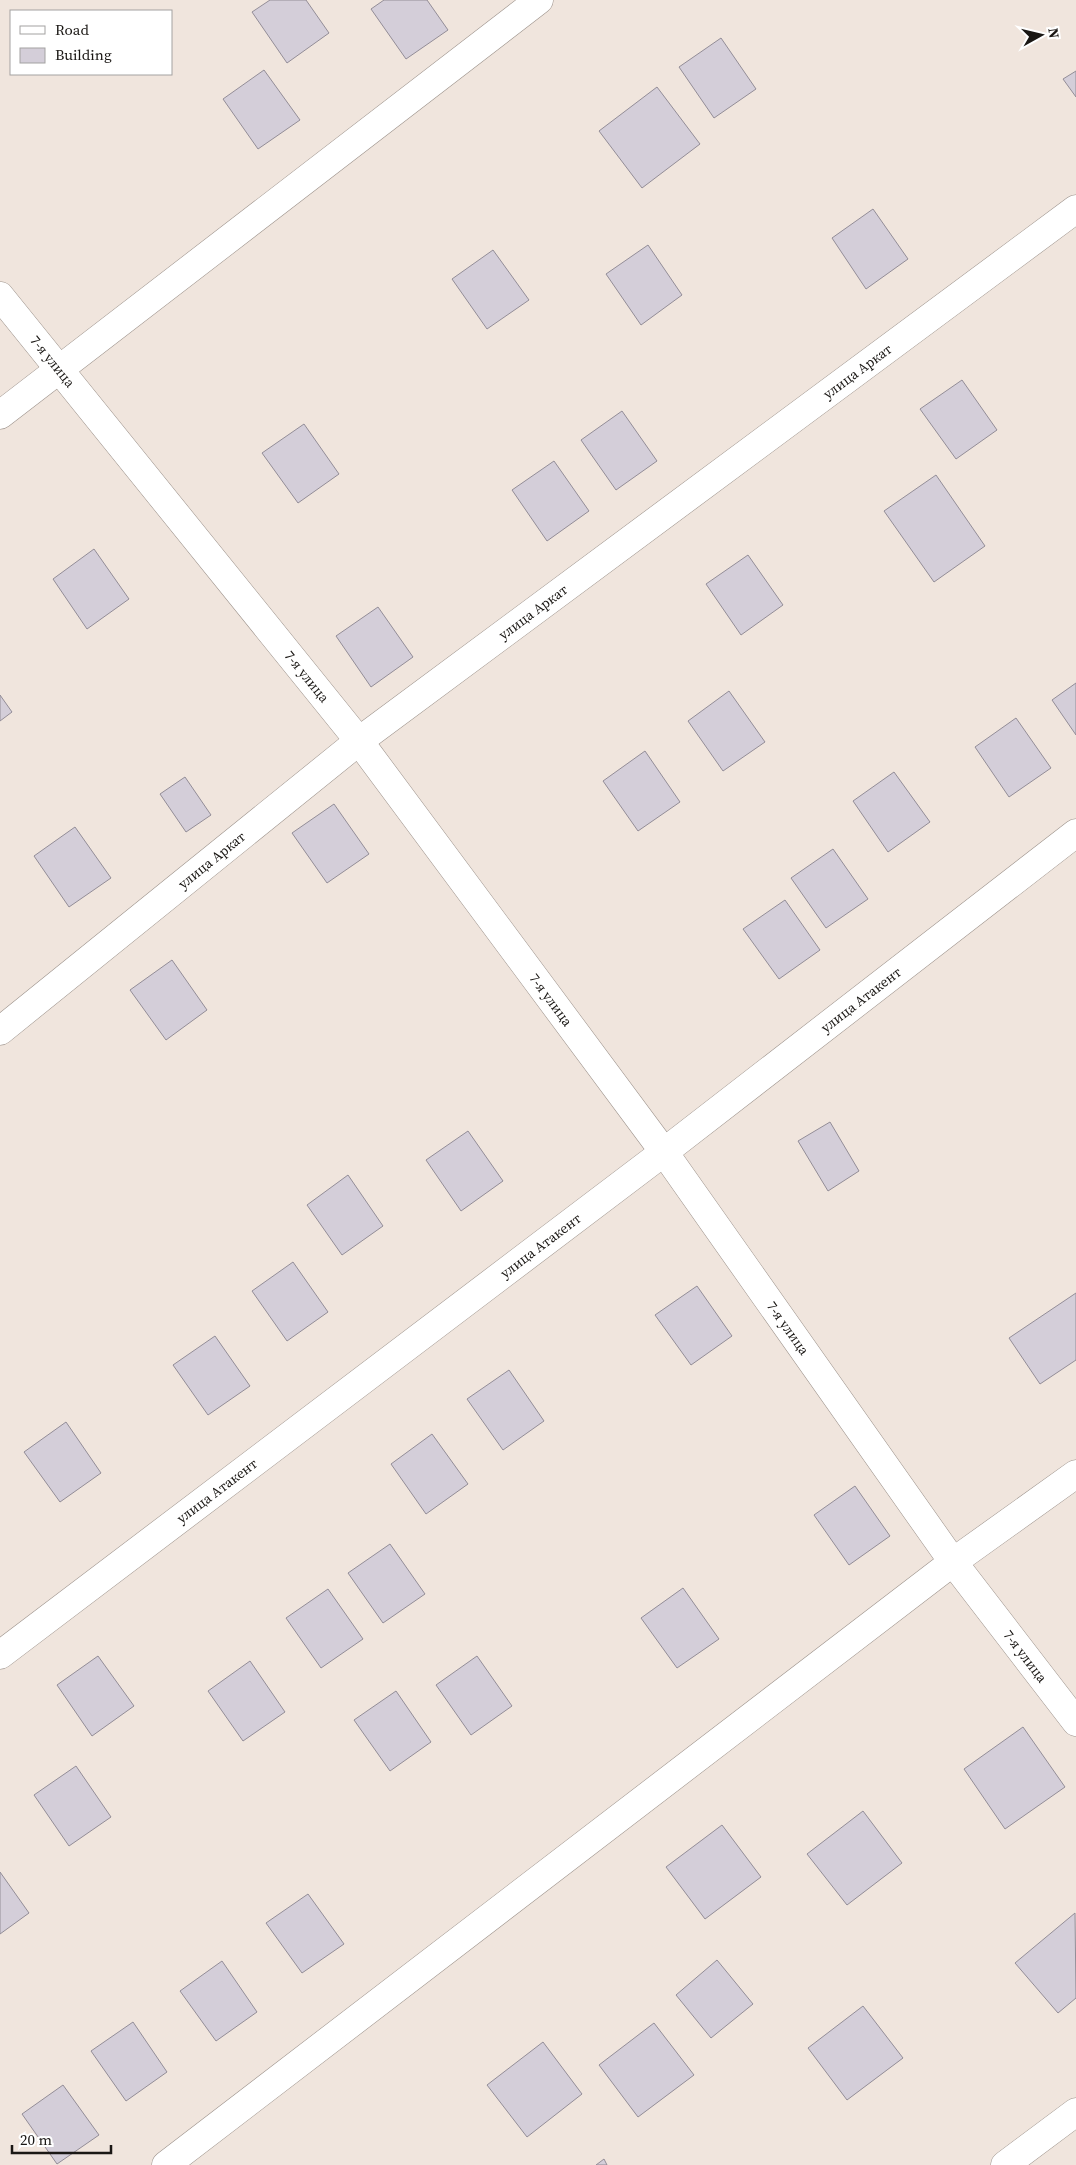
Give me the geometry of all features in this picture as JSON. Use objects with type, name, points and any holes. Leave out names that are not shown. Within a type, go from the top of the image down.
[{"type":"street","points":[[0,414],[539,0]]},
{"type":"street","name":"улица Аркат","points":[[0,1031],[359,741],[1076,209]]},
{"type":"street","name":"7-я улица","points":[[0,296],[359,741],[664,1152],[954,1562],[1076,1722]]},
{"type":"street","name":"улица Атакент","points":[[0,1655],[664,1152],[1076,833]]},
{"type":"street","points":[[166,2165],[954,1562],[1076,1474]]},
{"type":"street","points":[[1005,2165],[1076,2112]]},
{"type":"building","points":[[270,0],[306,0],[329,33],[287,63],[252,12]]},
{"type":"building","points":[[384,0],[427,0],[448,30],[406,59],[371,9]]},
{"type":"building","points":[[721,38],[756,89],[714,118],[679,67]]},
{"type":"building","points":[[264,70],[300,120],[258,149],[223,99]]},
{"type":"building","points":[[1076,71],[1076,97],[1063,79]]},
{"type":"building","points":[[657,87],[700,144],[642,188],[599,131]]},
{"type":"building","points":[[873,209],[908,259],[866,289],[832,238]]},
{"type":"building","points":[[648,245],[682,295],[641,325],[606,274]]},
{"type":"building","points":[[493,250],[529,300],[487,329],[452,279]]},
{"type":"building","points":[[962,380],[997,430],[956,459],[920,409]]},
{"type":"building","points":[[622,411],[657,461],[616,490],[581,440]]},
{"type":"building","points":[[304,424],[339,474],[298,503],[262,453]]},
{"type":"building","points":[[554,461],[589,511],[547,541],[512,490]]},
{"type":"building","points":[[936,475],[985,546],[934,582],[884,511]]},
{"type":"building","points":[[94,549],[129,599],[87,629],[53,579]]},
{"type":"building","points":[[748,555],[783,605],[741,635],[706,584]]},
{"type":"building","points":[[378,607],[413,657],[371,687],[336,636]]},
{"type":"building","points":[[1076,683],[1076,735],[1052,700]]},
{"type":"building","points":[[729,691],[765,742],[723,771],[688,721]]},
{"type":"building","points":[[0,695],[12,712],[0,721]]},
{"type":"building","points":[[1016,718],[1051,768],[1009,797],[975,747]]},
{"type":"building","points":[[645,751],[680,802],[638,831],[603,781]]},
{"type":"building","points":[[894,772],[930,822],[888,852],[853,801]]},
{"type":"building","points":[[185,777],[211,815],[186,832],[160,794]]},
{"type":"building","points":[[334,804],[369,854],[327,883],[292,833]]},
{"type":"building","points":[[75,827],[111,878],[69,907],[34,856]]},
{"type":"building","points":[[833,849],[868,899],[826,928],[791,878]]},
{"type":"building","points":[[785,900],[820,950],[779,979],[743,929]]},
{"type":"building","points":[[172,960],[207,1010],[166,1040],[130,990]]},
{"type":"building","points":[[830,1122],[859,1171],[828,1191],[798,1141]]},
{"type":"building","points":[[468,1131],[503,1181],[461,1211],[426,1160]]},
{"type":"building","points":[[348,1175],[383,1226],[342,1255],[307,1205]]},
{"type":"building","points":[[293,1262],[328,1312],[287,1341],[252,1291]]},
{"type":"building","points":[[697,1286],[732,1336],[691,1365],[655,1315]]},
{"type":"building","points":[[1076,1293],[1076,1360],[1040,1384],[1009,1338]]},
{"type":"building","points":[[215,1336],[250,1386],[208,1415],[173,1365]]},
{"type":"building","points":[[509,1370],[544,1421],[503,1450],[467,1399]]},
{"type":"building","points":[[66,1422],[101,1473],[60,1502],[24,1452]]},
{"type":"building","points":[[432,1434],[468,1484],[426,1514],[391,1464]]},
{"type":"building","points":[[855,1486],[890,1536],[849,1565],[814,1515]]},
{"type":"building","points":[[390,1544],[425,1594],[383,1623],[348,1573]]},
{"type":"building","points":[[683,1588],[719,1639],[677,1668],[641,1618]]},
{"type":"building","points":[[328,1589],[363,1639],[321,1668],[286,1618]]},
{"type":"building","points":[[98,1656],[134,1706],[92,1736],[57,1685]]},
{"type":"building","points":[[477,1656],[512,1706],[471,1735],[436,1685]]},
{"type":"building","points":[[250,1661],[285,1712],[243,1741],[208,1691]]},
{"type":"building","points":[[396,1691],[431,1742],[390,1771],[354,1720]]},
{"type":"building","points":[[1023,1727],[1065,1787],[1005,1829],[964,1769]]},
{"type":"building","points":[[76,1766],[111,1817],[69,1846],[34,1795]]},
{"type":"building","points":[[863,1811],[902,1863],[847,1905],[807,1854]]},
{"type":"building","points":[[722,1825],[761,1877],[705,1919],[666,1867]]},
{"type":"building","points":[[0,1872],[29,1913],[0,1934]]},
{"type":"building","points":[[308,1894],[344,1944],[302,1973],[266,1923]]},
{"type":"building","points":[[1075,1913],[1076,1998],[1058,2013],[1015,1963]]},
{"type":"building","points":[[717,1960],[753,2004],[711,2038],[676,1995]]},
{"type":"building","points":[[222,1961],[257,2012],[216,2041],[180,1991]]},
{"type":"building","points":[[863,2006],[903,2058],[847,2100],[808,2048]]},
{"type":"building","points":[[133,2022],[167,2072],[126,2101],[91,2051]]},
{"type":"building","points":[[654,2023],[694,2075],[638,2117],[599,2065]]},
{"type":"building","points":[[543,2042],[582,2094],[527,2137],[487,2085]]},
{"type":"building","points":[[63,2085],[99,2135],[57,2164],[22,2114]]},
{"type":"building","points":[[604,2159],[607,2165],[596,2165]]}]
